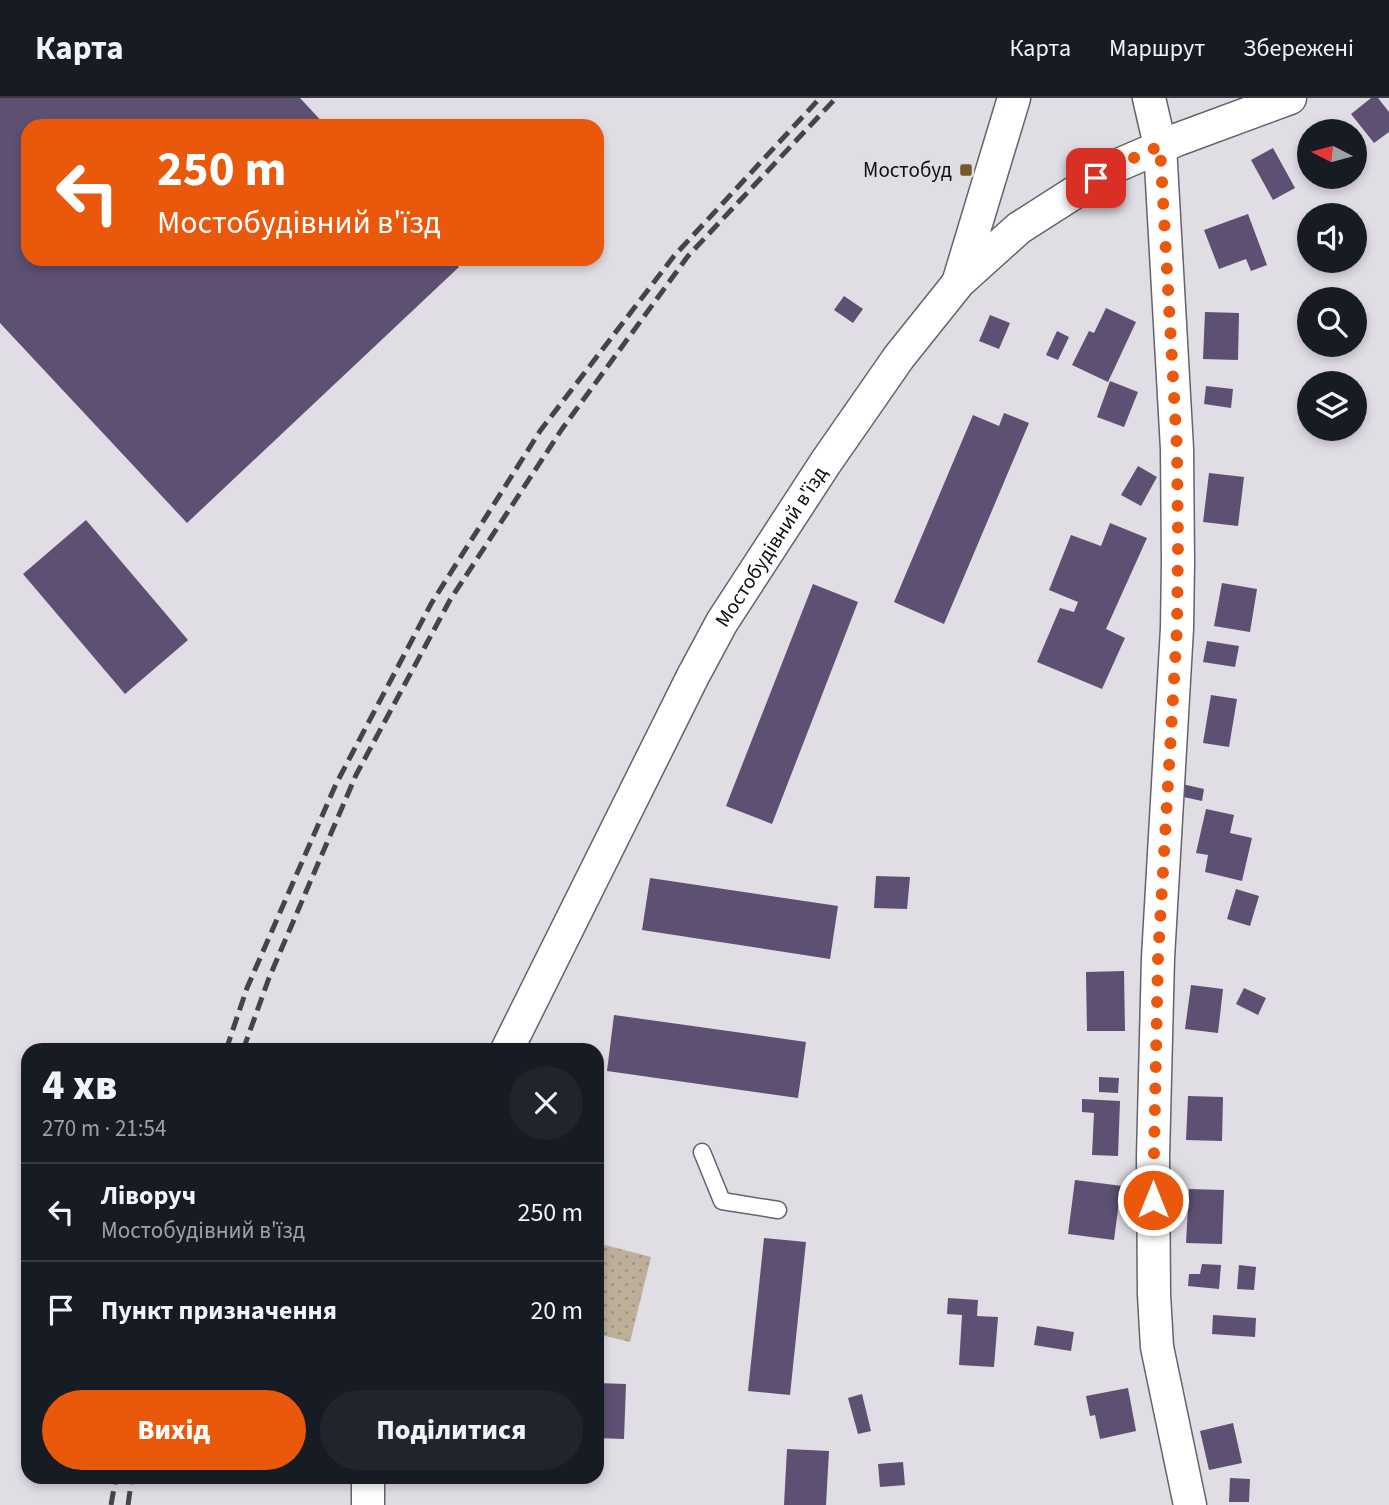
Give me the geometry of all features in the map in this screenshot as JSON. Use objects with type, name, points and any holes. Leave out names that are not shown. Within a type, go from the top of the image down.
[{"type":"street","points":[[959,282],[1014,98]]},
{"type":"street","points":[[1149,98],[1160,146],[1177,449],[1178,539],[1177,628],[1158,958],[1153,1157],[1154,1295],[1161,1366],[1190,1505]]},
{"type":"street","name":"Мостобудівний в'їзд","points":[[511,1043],[722,621],[860,412],[959,282],[1019,228],[1116,166],[1160,146],[1290,98]]},
{"type":"street","points":[[368,1484],[368,1505]]},
{"type":"lane","points":[[702,1152],[722,1201],[778,1210]]},
{"type":"shaded area","points":[[604,1245],[651,1257],[630,1342],[604,1336]]},
{"type":"building","points":[[0,98],[300,98],[320,119],[21,119],[21,266],[459,267],[187,523],[0,323]]},
{"type":"building","points":[[1371,98],[1378,98],[1389,112],[1389,132],[1374,143],[1367,134],[1367,119],[1355,119],[1351,114]]},
{"type":"building","points":[[1273,148],[1295,188],[1273,200],[1251,160]]},
{"type":"building","points":[[1248,214],[1267,265],[1251,271],[1246,259],[1219,269],[1204,230]]},
{"type":"building","points":[[844,296],[863,309],[853,323],[834,310]]},
{"type":"building","points":[[1106,308],[1136,322],[1108,382],[1072,365],[1089,331],[1094,333]]},
{"type":"building","points":[[1205,312],[1239,313],[1238,360],[1203,359]]},
{"type":"building","points":[[990,315],[1010,323],[999,349],[979,341]]},
{"type":"building","points":[[1057,331],[1069,337],[1058,360],[1046,355]]},
{"type":"building","points":[[1110,381],[1138,392],[1124,427],[1097,417]]},
{"type":"building","points":[[1206,386],[1233,389],[1231,408],[1204,404]]},
{"type":"building","points":[[1004,413],[1029,423],[944,624],[894,602],[973,415],[999,426]]},
{"type":"building","points":[[1138,466],[1157,477],[1141,506],[1121,495]]},
{"type":"building","points":[[1209,473],[1244,477],[1238,526],[1203,522]]},
{"type":"building","points":[[86,520],[188,640],[125,694],[23,574]]},
{"type":"building","points":[[1110,523],[1147,538],[1106,629],[1125,638],[1102,689],[1037,662],[1060,608],[1074,612],[1078,602],[1049,590],[1071,535],[1101,546]]},
{"type":"building","points":[[1222,583],[1257,589],[1250,632],[1214,626]]},
{"type":"building","points":[[813,584],[858,602],[772,824],[726,806]]},
{"type":"building","points":[[1207,641],[1239,646],[1235,667],[1203,662]]},
{"type":"building","points":[[1211,695],[1237,699],[1229,747],[1203,743]]},
{"type":"building","points":[[1182,784],[1204,789],[1202,801],[1179,796]]},
{"type":"building","points":[[1206,809],[1234,815],[1230,833],[1252,838],[1242,881],[1205,872],[1208,855],[1196,853]]},
{"type":"building","points":[[876,876],[910,877],[907,909],[874,908]]},
{"type":"building","points":[[650,878],[838,906],[830,959],[642,930]]},
{"type":"building","points":[[1236,889],[1259,896],[1250,926],[1227,919]]},
{"type":"building","points":[[1124,971],[1125,1031],[1087,1031],[1086,972]]},
{"type":"building","points":[[1191,985],[1223,989],[1218,1033],[1185,1029]]},
{"type":"building","points":[[1244,988],[1266,998],[1258,1015],[1236,1004]]},
{"type":"building","points":[[614,1015],[806,1042],[798,1098],[607,1071]]},
{"type":"building","points":[[1099,1077],[1119,1078],[1118,1093],[1099,1092]]},
{"type":"building","points":[[1188,1096],[1223,1097],[1222,1141],[1186,1140]]},
{"type":"building","points":[[1082,1099],[1120,1101],[1118,1156],[1092,1155],[1094,1113],[1082,1112]]},
{"type":"building","points":[[1075,1180],[1130,1187],[1128,1203],[1119,1202],[1114,1240],[1068,1234]]},
{"type":"building","points":[[1189,1189],[1224,1190],[1222,1244],[1186,1243]]},
{"type":"building","points":[[764,1238],[806,1242],[790,1395],[748,1391]]},
{"type":"building","points":[[1202,1264],[1221,1265],[1219,1289],[1188,1286],[1189,1274],[1200,1274]]},
{"type":"building","points":[[1239,1265],[1256,1267],[1254,1290],[1237,1289]]},
{"type":"building","points":[[948,1298],[978,1300],[977,1316],[998,1317],[994,1367],[959,1365],[962,1315],[947,1314]]},
{"type":"building","points":[[1213,1315],[1256,1318],[1255,1337],[1212,1334]]},
{"type":"building","points":[[1037,1326],[1074,1332],[1071,1351],[1034,1345]]},
{"type":"building","points":[[604,1383],[626,1384],[624,1439],[604,1438]]},
{"type":"building","points":[[1128,1388],[1136,1431],[1100,1439],[1095,1415],[1090,1416],[1086,1396]]},
{"type":"building","points":[[862,1394],[871,1431],[858,1434],[848,1398]]},
{"type":"building","points":[[1233,1423],[1242,1463],[1209,1470],[1200,1431]]},
{"type":"building","points":[[787,1449],[829,1451],[826,1505],[784,1505]]},
{"type":"building","points":[[903,1462],[905,1485],[880,1487],[878,1464]]},
{"type":"building","points":[[1230,1478],[1250,1479],[1249,1502],[1229,1502]]},
{"type":"railway","points":[[228,1043],[247,988],[336,784],[431,604],[540,431],[674,256],[820,98]]},
{"type":"railway","points":[[246,1043],[269,978],[356,775],[450,600],[562,429],[688,256],[836,98]]},
{"type":"railway","points":[[111,1505],[115,1484]]},
{"type":"railway","points":[[128,1505],[131,1484]]},
{"type":"place","name":"Мостобуд","points":[[966,170]]},
{"type":"route","points":[[1096,178],[1160,146],[1177,449],[1178,543],[1177,628],[1158,958],[1153,1200]]}]
